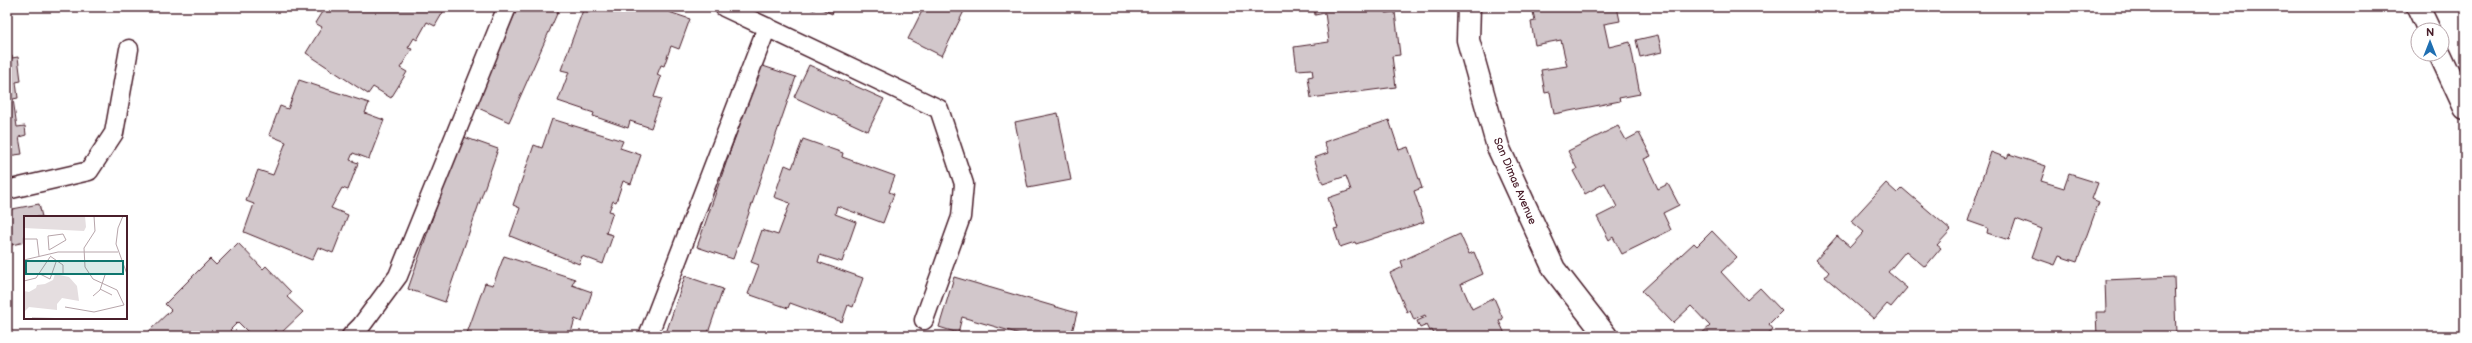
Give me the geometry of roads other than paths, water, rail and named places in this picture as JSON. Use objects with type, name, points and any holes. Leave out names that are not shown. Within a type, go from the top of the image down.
[{"type":"street","name":"San Dimas Avenue","points":[[1469,7],[1468,40],[1498,146],[1554,269],[1606,336]]},
{"type":"street","points":[[2418,7],[2425,22]]},
{"type":"street","points":[[2444,62],[2465,108]]},
{"type":"lane","points":[[361,333],[398,276],[507,7]]},
{"type":"lane","points":[[724,7],[938,109],[964,184],[961,218],[924,320]]},
{"type":"lane","points":[[648,336],[767,27]]},
{"type":"lane","points":[[7,190],[89,171],[114,133],[129,49]]}]
